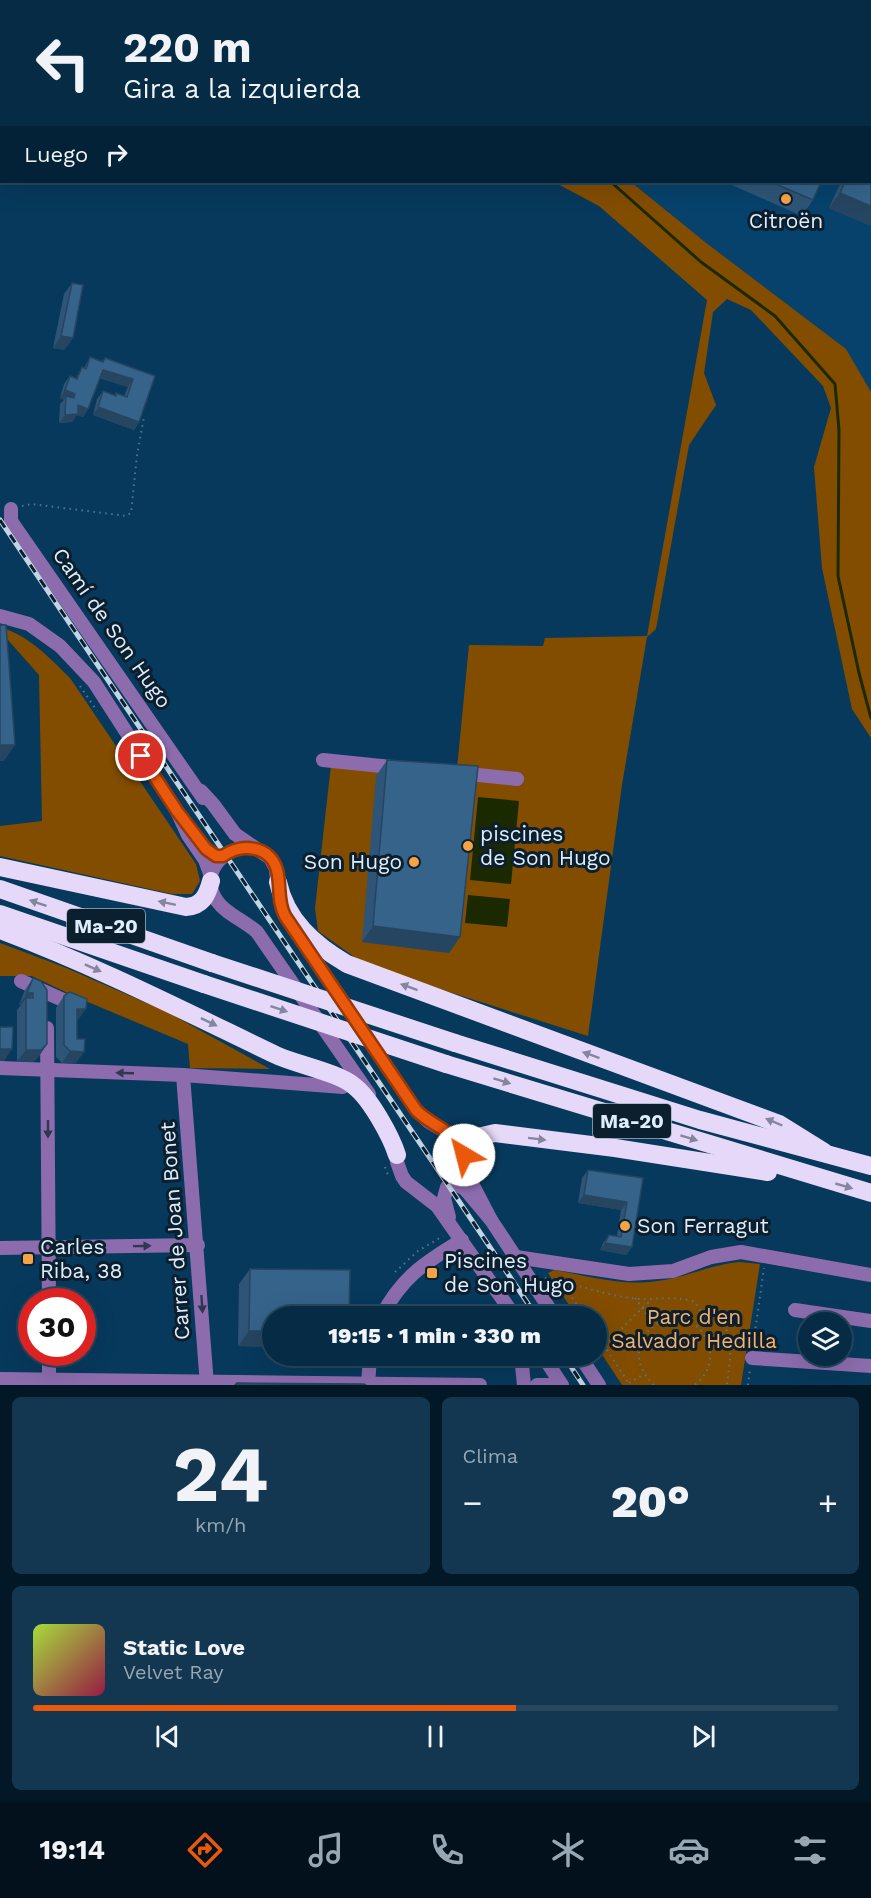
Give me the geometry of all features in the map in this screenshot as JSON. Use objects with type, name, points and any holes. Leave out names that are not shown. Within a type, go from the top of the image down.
[{"type":"highway","points":[[0,867],[186,907],[195,906],[204,899],[211,879]]},
{"type":"highway","points":[[278,882],[285,905],[308,937],[323,950],[347,964],[779,1124],[825,1152]]},
{"type":"highway","name":"Ma-20","points":[[0,889],[212,963],[455,1043],[700,1119],[871,1166]]},
{"type":"highway","name":"Ma-20","points":[[0,914],[447,1064],[871,1193]]},
{"type":"highway","points":[[0,930],[94,969],[290,1061],[351,1083],[362,1093],[388,1133],[392,1160]]},
{"type":"highway","points":[[464,1155],[482,1136],[495,1133],[817,1178]]},
{"type":"street","name":"Camí de Son Hugo","points":[[11,515],[201,791],[208,808],[226,836],[228,848],[224,854]]},
{"type":"street","points":[[0,616],[29,624],[37,629],[60,646],[94,682],[177,811],[206,849],[216,856],[246,847],[259,850]]},
{"type":"street","points":[[323,760],[416,769]]},
{"type":"street","points":[[449,772],[517,779]]},
{"type":"street","points":[[201,791],[236,834],[274,864],[279,902],[285,916],[416,1110],[429,1122],[453,1136],[464,1155],[465,1168],[471,1184],[491,1220],[548,1306]]},
{"type":"street","points":[[177,811],[188,835],[205,860],[213,894],[217,901],[257,932],[362,1082],[393,1132],[392,1160],[402,1176],[437,1206],[507,1306]]},
{"type":"street","points":[[211,879],[214,866],[224,854]]},
{"type":"street","points":[[21,981],[47,1004],[74,1005]]},
{"type":"street","points":[[47,1004],[49,1288]]},
{"type":"street","points":[[0,1068],[183,1075],[343,1087]]},
{"type":"street","name":"Carrer de Joan Bonet","points":[[183,1075],[207,1383]]},
{"type":"street","points":[[462,1240],[445,1207],[444,1193],[460,1175],[464,1155]]},
{"type":"street","points":[[413,1187],[426,1192],[459,1186],[465,1189],[491,1220]]},
{"type":"street","points":[[386,1306],[408,1278],[429,1260],[462,1240]]},
{"type":"street","points":[[0,1248],[198,1245]]},
{"type":"street","points":[[516,1257],[629,1274],[673,1271],[711,1257],[741,1252],[871,1275]]},
{"type":"street","points":[[795,1310],[871,1321]]},
{"type":"street","points":[[752,1358],[871,1366]]},
{"type":"street","points":[[49,1366],[49,1383]]},
{"type":"street","points":[[368,1384],[369,1366]]},
{"type":"street","points":[[521,1366],[524,1385]]},
{"type":"street","points":[[550,1366],[562,1385]]},
{"type":"street","points":[[587,1366],[599,1385]]},
{"type":"street","points":[[0,1379],[49,1383],[480,1385]]},
{"type":"street","points":[[537,1385],[555,1385]]},
{"type":"path","points":[[11,515],[32,504],[126,516],[131,513],[137,455],[144,417]]},
{"type":"path","points":[[392,1160],[392,1179]]},
{"type":"path","points":[[395,1272],[418,1251],[446,1233]]},
{"type":"path","points":[[748,1385],[762,1256]]},
{"type":"path","points":[[544,1278],[604,1294],[635,1298],[681,1298],[695,1302],[706,1320],[725,1326],[731,1346],[725,1385]]},
{"type":"path","points":[[562,1282],[578,1306]]},
{"type":"path","points":[[635,1298],[654,1325]]},
{"type":"path","points":[[607,1341],[654,1298]]},
{"type":"path","points":[[654,1385],[640,1366],[638,1354],[640,1343],[654,1325],[666,1320],[678,1319],[690,1322],[700,1329],[711,1350],[706,1373],[694,1385]]},
{"type":"path","points":[[607,1350],[629,1384],[644,1374]]},
{"type":"shaded area","points":[[632,183],[871,183],[871,392],[846,349],[705,242]]},
{"type":"shaded area","points":[[478,797],[519,801],[511,884],[470,880]]},
{"type":"shaded area","points":[[468,895],[510,899],[507,927],[465,923]]},
{"type":"green space","name":"piscines de Son Hugo","points":[[556,183],[632,183],[705,242],[846,349],[871,392],[871,738],[852,709],[822,568],[814,467],[831,408],[823,386],[751,310],[727,299],[713,312],[704,373],[716,405],[689,445],[656,629],[647,637],[622,785],[588,1036],[367,966],[318,931],[315,908],[332,756],[457,769],[469,645],[543,646],[545,638],[647,636],[707,300],[599,206]]},
{"type":"green space","points":[[0,627],[29,641],[70,678],[196,864],[200,881],[192,894],[172,894],[0,856],[0,826],[42,821],[39,675],[0,631]]},
{"type":"green space","points":[[0,943],[64,967],[167,1012],[270,1069],[190,1068],[188,1044],[32,976],[0,976]]},
{"type":"green space","name":"Parc d'en Salvador Hedilla","points":[[739,1262],[760,1264],[741,1385],[622,1385],[607,1362],[607,1306],[570,1306],[548,1273],[554,1270],[637,1283],[661,1281]]},
{"type":"building","points":[[773,183],[821,183],[813,200]]},
{"type":"building","points":[[845,183],[871,183],[871,206],[840,193]]},
{"type":"building","points":[[72,283],[83,285],[73,338],[61,336]]},
{"type":"building","points":[[90,357],[103,362],[105,358],[155,376],[139,422],[98,407],[103,391],[127,397],[133,379],[103,370],[88,409],[78,405],[78,414],[65,415],[66,396],[74,398],[75,394],[65,390],[70,376],[77,379],[82,367],[86,369]]},
{"type":"building","points":[[0,625],[6,625],[15,745],[0,745]]},
{"type":"building","name":"Son Hugo","points":[[387,760],[478,766],[460,937],[373,926]]},
{"type":"building","points":[[33,978],[41,981],[47,990],[47,1044],[41,1050],[26,1050],[26,998],[33,998],[33,993],[27,993]]},
{"type":"building","points":[[70,992],[87,999],[86,1009],[77,1009],[77,1039],[85,1039],[84,1052],[70,1051],[64,1045],[64,996]]},
{"type":"building","points":[[0,1027],[13,1027],[12,1049],[0,1049]]},
{"type":"building","points":[[588,1170],[643,1178],[632,1247],[605,1243],[609,1235],[621,1237],[627,1202],[584,1195]]},
{"type":"building","points":[[250,1269],[350,1270],[349,1306],[262,1306],[262,1331],[249,1331]]},
{"type":"building","points":[[237,1383],[364,1384],[366,1385],[235,1385]]},
{"type":"waterway","points":[[612,183],[701,262],[775,316],[835,384],[839,430],[838,576],[871,718]]},
{"type":"railway","points":[[0,520],[530,1306]]},
{"type":"railway","points":[[571,1366],[583,1385]]},
{"type":"place","name":"Citroën","points":[[786,199]]},
{"type":"place","name":"piscines de Son Hugo","points":[[468,846]]},
{"type":"place","name":"Son Hugo","points":[[414,862]]},
{"type":"place","name":"Son Ferragut","points":[[625,1226]]},
{"type":"place","name":"Carles Riba, 38","points":[[28,1259]]},
{"type":"place","name":"Piscines de Son Hugo","points":[[432,1273]]},
{"type":"route","points":[[141,756],[177,811],[209,852],[216,856],[223,856],[233,850],[246,847],[259,850],[270,858],[278,875],[279,902],[285,916],[416,1110],[423,1118],[453,1136],[461,1145],[464,1155]]}]
